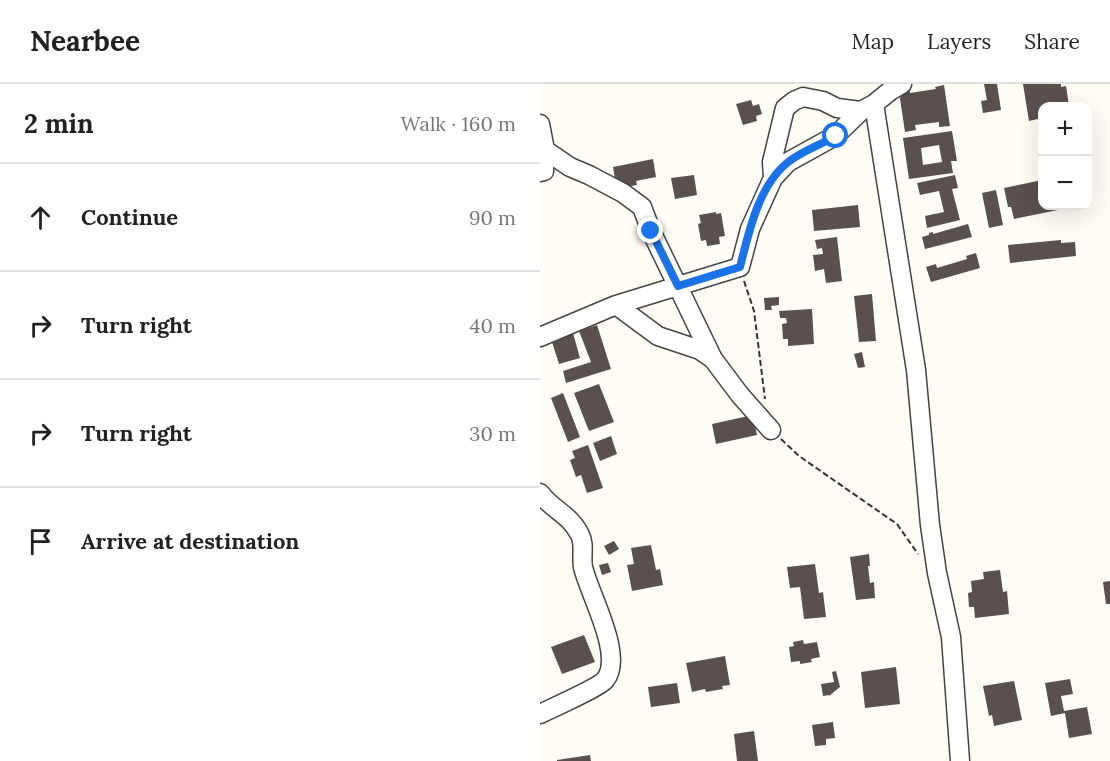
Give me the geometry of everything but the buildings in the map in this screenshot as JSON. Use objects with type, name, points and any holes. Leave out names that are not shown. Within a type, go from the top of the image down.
[{"type":"street","points":[[540,337],[616,305],[740,267],[750,229],[773,178],[788,162],[836,136],[867,107],[902,84]]},
{"type":"street","points":[[773,178],[772,162],[785,108],[805,91],[837,108],[867,107]]},
{"type":"street","points":[[867,107],[916,370],[930,525],[937,573],[951,637],[960,761]]},
{"type":"street","points":[[540,124],[545,150],[544,171],[540,172]]},
{"type":"street","points":[[545,150],[570,168],[589,175],[642,207],[651,231],[713,359],[740,395],[771,429]]},
{"type":"street","points":[[616,305],[658,336],[700,350],[713,359]]},
{"type":"street","points":[[540,493],[544,499],[569,517],[581,537],[583,566],[609,643],[612,665],[604,681],[540,714]]},
{"type":"path","points":[[740,267],[754,311],[765,399]]},
{"type":"path","points":[[771,429],[799,456],[897,524],[918,554],[937,573]]},
{"type":"route","points":[[651,231],[678,286],[740,267],[750,229],[773,178],[788,162],[836,136]]}]
